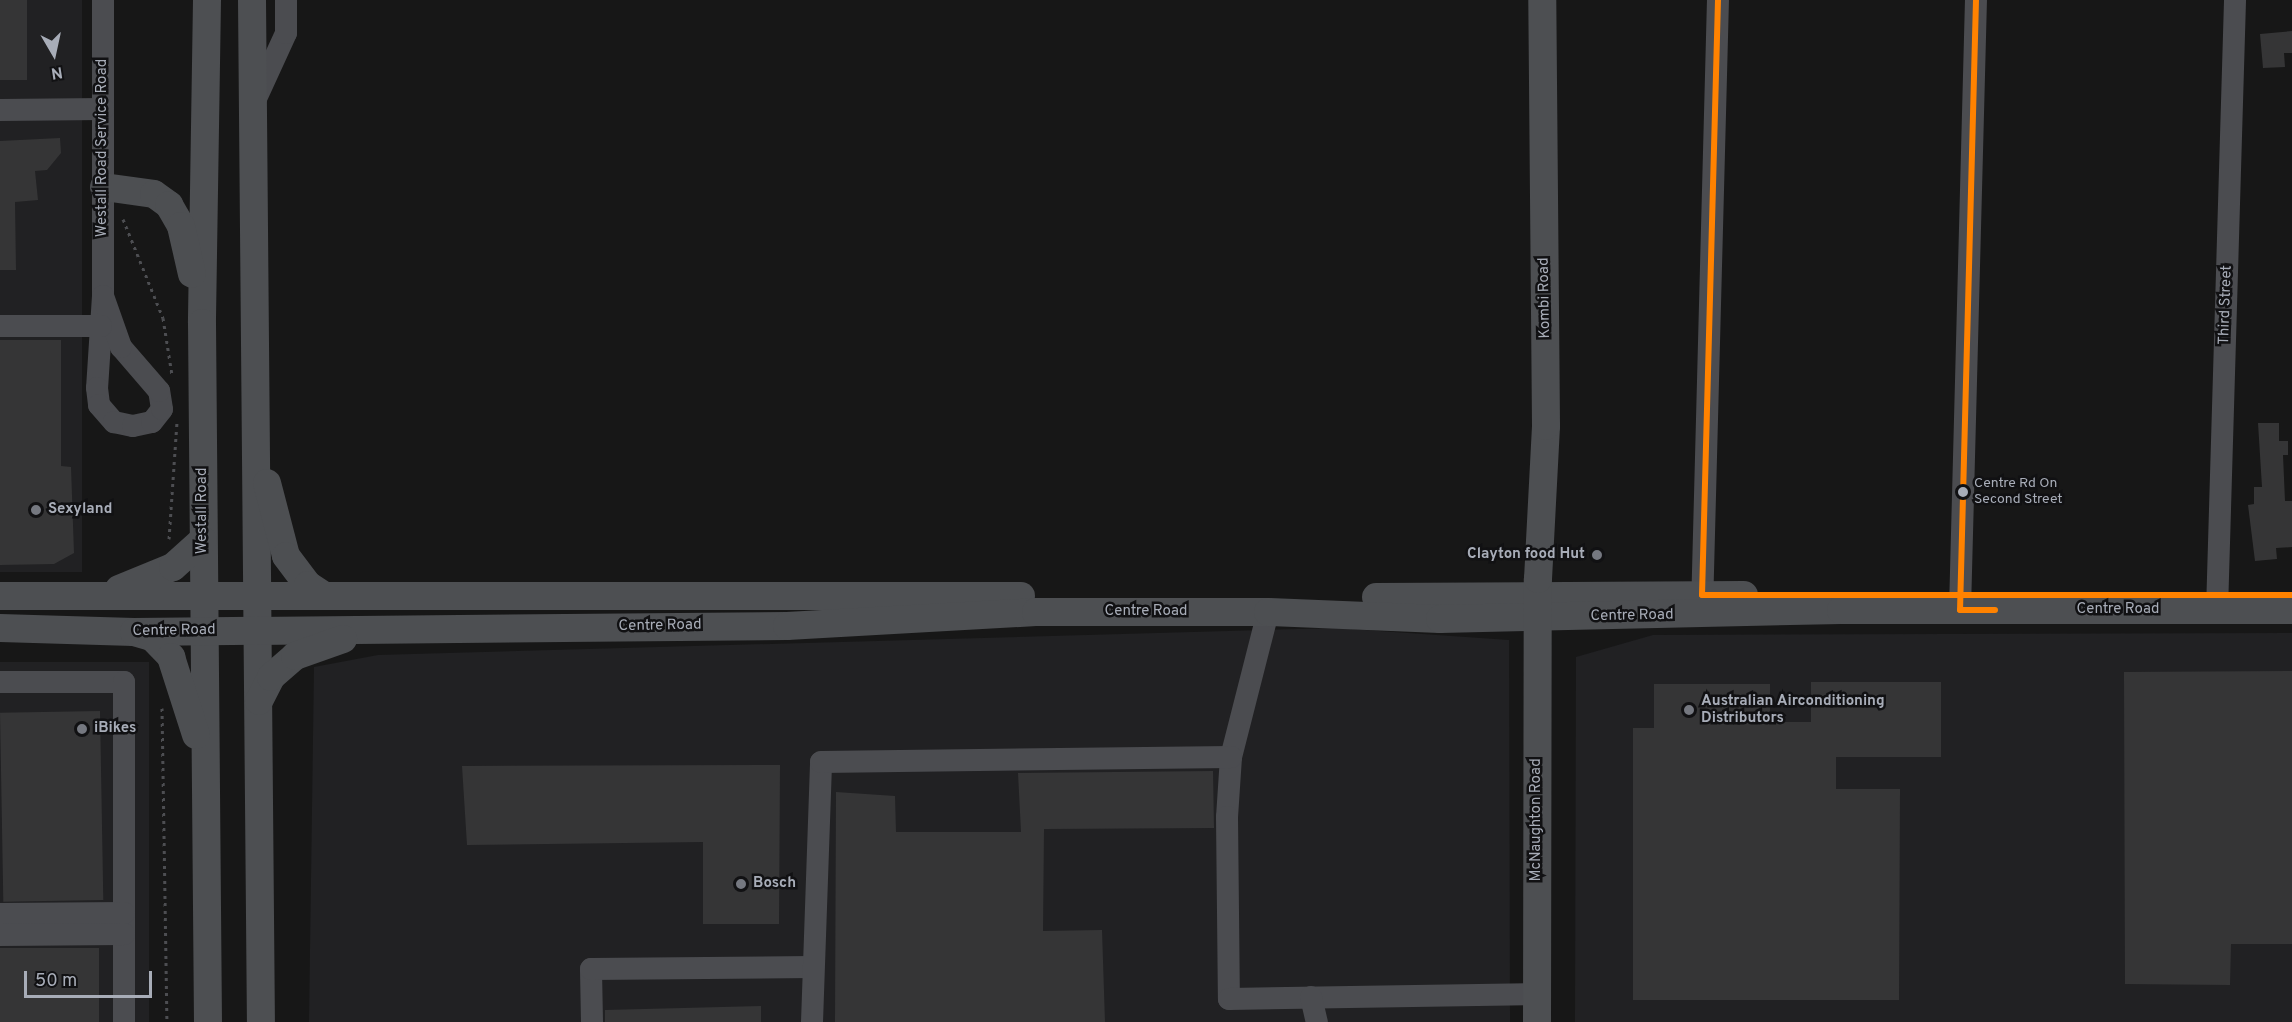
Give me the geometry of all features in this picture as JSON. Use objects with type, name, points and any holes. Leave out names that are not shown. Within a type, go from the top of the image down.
[{"type":"main road","name":"Westall Road","points":[[207,0],[202,323],[208,1022]]},
{"type":"main road","points":[[252,0],[261,1022]]},
{"type":"main road","name":"Kombi Road","points":[[1538,607],[1546,426],[1542,0]]},
{"type":"main road","points":[[104,187],[154,194],[169,205],[181,226],[202,323]]},
{"type":"main road","points":[[255,432],[286,556],[298,575],[325,596]]},
{"type":"main road","points":[[100,596],[173,567],[203,540]]},
{"type":"main road","name":"Centre Road","points":[[0,597],[204,595],[1538,607]]},
{"type":"main road","name":"Centre Road","points":[[2217,603],[2292,595]]},
{"type":"main road","name":"Centre Road","points":[[0,628],[134,632],[866,624],[1036,612],[1268,612],[1960,602],[2217,603],[2292,610]]},
{"type":"main road","name":"McNaughton Road","points":[[1537,1008],[1538,607]]},
{"type":"main road","points":[[259,701],[271,677],[295,656],[377,630]]},
{"type":"main road","points":[[134,632],[152,638],[171,657],[207,777]]},
{"type":"street","name":"Westall Road Service Road","points":[[103,0],[104,296]]},
{"type":"street","points":[[252,106],[286,33],[286,0]]},
{"type":"street","points":[[1702,605],[1718,0]]},
{"type":"street","points":[[1960,602],[1976,0]]},
{"type":"street","name":"Third Street","points":[[2217,603],[2235,0]]},
{"type":"street","points":[[0,110],[103,110]]},
{"type":"street","points":[[104,296],[121,347],[159,391],[162,409],[152,422],[121,425],[99,405],[104,296]]},
{"type":"street","points":[[0,326],[101,326]]},
{"type":"street","points":[[1268,612],[1231,757],[1227,818],[1229,999],[1311,997],[1537,1008]]},
{"type":"street","points":[[0,682],[124,682],[124,1022]]},
{"type":"street","points":[[812,1022],[812,967],[821,762],[1231,757]]},
{"type":"street","points":[[0,914],[47,924],[124,924]]},
{"type":"street","points":[[0,935],[47,924]]},
{"type":"street","points":[[592,1022],[591,969],[812,967]]},
{"type":"street","points":[[1311,997],[1317,1022]]},
{"type":"path","points":[[162,697],[167,1022]]},
{"type":"shaded area","points":[[0,0],[82,0],[82,572],[0,572]]},
{"type":"shaded area","points":[[1336,628],[1509,640],[1510,1022],[309,1022],[314,667],[378,655]]},
{"type":"shaded area","points":[[2292,633],[2292,1022],[1575,1022],[1576,657],[1653,635]]},
{"type":"shaded area","points":[[0,662],[149,662],[149,1022],[0,1022]]},
{"type":"building","points":[[0,0],[27,0],[27,80],[0,80]]},
{"type":"building","points":[[2292,31],[2292,53],[2284,53],[2285,67],[2263,68],[2260,34]]},
{"type":"building","points":[[60,138],[61,153],[47,170],[35,171],[38,200],[15,202],[16,270],[0,270],[0,141]]},
{"type":"building","points":[[0,340],[61,340],[61,466],[71,467],[74,553],[54,564],[0,565]]},
{"type":"building","points":[[2258,423],[2279,423],[2279,441],[2288,441],[2288,455],[2283,455],[2285,501],[2292,501],[2292,547],[2276,548],[2277,559],[2255,561],[2248,505],[2254,504],[2254,487],[2262,487]]},
{"type":"building","points":[[2292,671],[2292,944],[2231,944],[2230,985],[2125,984],[2124,672]]},
{"type":"building","points":[[1811,682],[1941,682],[1941,757],[1836,757],[1836,789],[1900,789],[1899,1000],[1633,1000],[1633,728],[1654,728],[1654,684],[1770,684],[1770,722],[1811,722]]},
{"type":"building","points":[[100,711],[103,900],[3,902],[0,713]]},
{"type":"building","name":"Bosch","points":[[780,765],[779,924],[703,924],[703,842],[467,845],[462,766]]},
{"type":"building","points":[[1213,771],[1214,828],[1044,829],[1043,931],[1102,930],[1105,1022],[835,1022],[836,792],[895,796],[896,832],[1021,832],[1018,773]]},
{"type":"building","points":[[0,948],[99,948],[99,1022],[0,1022]]},
{"type":"building","points":[[761,1006],[761,1022],[605,1022],[605,1010]]},
{"type":"transit line","points":[[1718,0],[1702,595],[2292,595]]},
{"type":"transit line","points":[[1976,0],[1960,610],[1995,610]]},
{"type":"place","name":"Centre Rd On Second Street","points":[[1963,492]]},
{"type":"place","name":"Sexyland","points":[[36,510]]},
{"type":"place","name":"Clayton food Hut","points":[[1597,555]]},
{"type":"place","name":"Australian Airconditioning Distributors","points":[[1689,710]]},
{"type":"place","name":"iBikes","points":[[82,729]]},
{"type":"place","name":"Bosch","points":[[741,884]]}]
